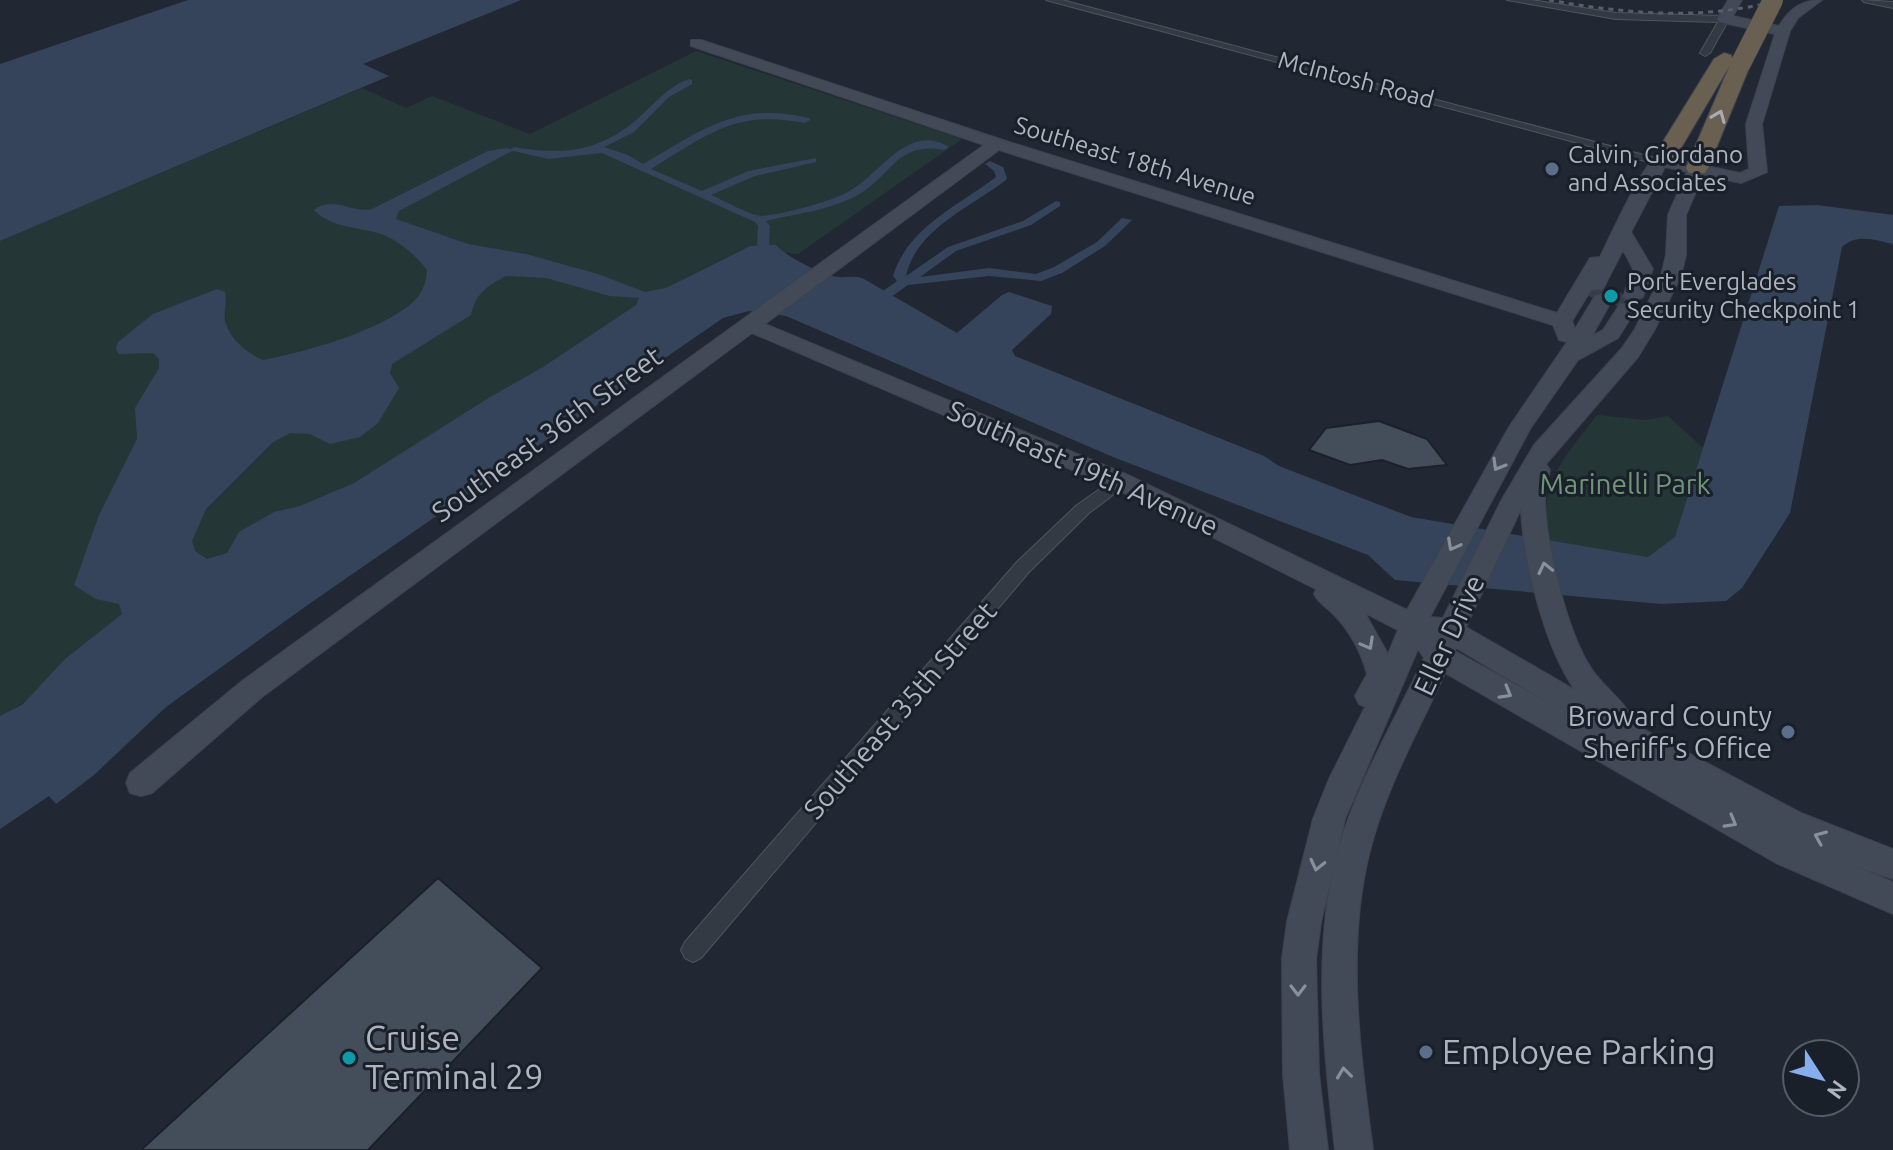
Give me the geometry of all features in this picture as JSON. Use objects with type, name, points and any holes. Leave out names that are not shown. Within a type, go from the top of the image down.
[{"type":"highway","points":[[1663,157],[1756,0]]},
{"type":"highway","points":[[1697,168],[1723,58],[1773,0]]},
{"type":"street","name":"McIntosh Road","points":[[1051,0],[1663,157]]},
{"type":"street","name":"McIntosh Road","points":[[1084,0],[1663,157]]},
{"type":"street","points":[[1512,0],[1616,16],[1724,19],[1783,31]]},
{"type":"street","points":[[1723,58],[1724,19],[1735,0]]},
{"type":"street","points":[[1663,157],[1741,178],[1758,172],[1754,124],[1783,31],[1793,15],[1815,0]]},
{"type":"street","points":[[1867,0],[1893,5]]},
{"type":"street","name":"Southeast 18th Avenue","points":[[696,43],[997,144],[1562,321]]},
{"type":"street","name":"Southeast 36th Street","points":[[141,783],[252,689],[997,144]]},
{"type":"street","name":"Eller Drive","points":[[1562,321],[1583,282],[1621,230],[1651,173],[1663,157]]},
{"type":"street","name":"Eller Drive","points":[[1354,1150],[1338,988],[1345,893],[1358,833],[1443,642],[1504,518],[1542,451],[1635,343],[1671,276],[1676,255],[1677,215],[1697,168]]},
{"type":"street","name":"Eller Drive","points":[[1309,1150],[1301,1074],[1299,959],[1325,833],[1354,760],[1390,686],[1413,625],[1476,503],[1520,427],[1570,355],[1599,329],[1611,296],[1643,269],[1621,230]]},
{"type":"street","name":"Eller Drive","points":[[1570,355],[1611,334],[1611,296],[1621,230]]},
{"type":"street","name":"Southeast 19th Avenue","points":[[754,320],[1120,481],[1413,625],[1813,835],[1893,864]]},
{"type":"street","points":[[1562,321],[1570,355]]},
{"type":"street","points":[[1611,334],[1635,343]]},
{"type":"street","points":[[1520,427],[1542,451],[1533,497],[1537,534],[1567,652],[1590,690],[1607,710],[1678,765]]},
{"type":"street","name":"Southeast 35th Street","points":[[693,950],[1023,567],[1083,509],[1120,481]]},
{"type":"street","points":[[1147,494],[1159,510],[1326,594],[1352,614],[1378,661],[1381,675],[1359,715],[1354,760]]},
{"type":"street","name":"Southeast 19th Avenue","points":[[1443,642],[1775,846],[1826,872],[1893,898]]},
{"type":"green space","points":[[696,51],[962,139],[798,254],[743,249],[676,283],[178,607],[0,717],[0,241],[362,88],[406,108],[432,96],[530,134]]},
{"type":"green space","name":"Marinelli Park","points":[[1597,415],[1646,420],[1668,416],[1703,448],[1675,538],[1648,557],[1549,541],[1546,520],[1550,487],[1564,459]]},
{"type":"water","points":[[188,0],[521,0],[363,64],[389,76],[0,241],[0,64]]},
{"type":"water","points":[[514,150],[399,211],[396,219],[468,244],[526,254],[598,274],[645,292],[666,288],[750,246],[776,245],[796,260],[824,273],[864,279],[957,333],[1009,292],[1052,306],[1051,314],[1012,350],[1015,356],[1264,456],[1279,466],[1411,517],[1648,557],[1675,537],[1779,206],[1817,205],[1893,215],[1893,244],[1860,239],[1842,247],[1790,513],[1742,588],[1726,601],[1661,604],[1395,580],[1368,555],[1113,457],[786,316],[749,311],[723,318],[309,604],[166,707],[94,775],[56,804],[49,796],[0,829],[0,716],[23,704],[65,659],[122,614],[119,604],[96,599],[74,585],[99,515],[137,439],[135,408],[159,368],[159,359],[153,353],[119,354],[116,349],[118,342],[153,314],[217,289],[225,292],[228,330],[246,350],[263,360],[344,338],[385,320],[416,299],[424,285],[427,270],[395,240],[337,224],[314,210],[329,204],[372,209],[488,151]],"holes":[[[506,276],[546,278],[610,296],[639,298],[636,305],[543,367],[354,483],[300,506],[274,512],[239,532],[227,553],[207,559],[195,551],[192,541],[206,509],[272,443],[290,433],[310,434],[330,444],[360,437],[378,423],[399,388],[390,373],[392,364],[471,315],[479,296]]]},
{"type":"building","points":[[1379,421],[1427,439],[1447,465],[1408,469],[1382,460],[1350,465],[1309,450],[1326,428]]},
{"type":"building","name":"Cruise Terminal 29","points":[[438,878],[542,968],[368,1150],[141,1150]]},
{"type":"waterway","points":[[593,149],[630,130],[666,95],[689,82]]},
{"type":"waterway","points":[[644,168],[702,134],[739,118],[781,115],[805,120]]},
{"type":"waterway","points":[[759,220],[849,196],[872,181],[898,155],[916,145],[944,147]]},
{"type":"waterway","points":[[514,150],[548,156],[603,150],[759,220]]},
{"type":"waterway","points":[[705,194],[752,173],[812,160]]},
{"type":"waterway","points":[[905,282],[899,276],[913,246],[941,220],[1002,178],[999,169],[990,164]]},
{"type":"waterway","points":[[905,282],[952,249],[1027,223],[1056,204]]},
{"type":"waterway","points":[[759,220],[764,226],[763,245]]},
{"type":"waterway","points":[[905,282],[989,272],[1037,278],[1058,270],[1101,244],[1126,220]]},
{"type":"waterway","points":[[887,294],[905,282]]},
{"type":"tunnel","points":[[1589,296],[1596,285]]},
{"type":"tunnel","points":[[1612,303],[1619,292]]},
{"type":"railway","points":[[1549,0],[1607,9],[1664,13],[1722,11],[1780,0]]},
{"type":"place","name":"Calvin, Giordano and Associates","points":[[1552,169]]},
{"type":"place","name":"Port Everglades Security Checkpoint 1","points":[[1611,296]]},
{"type":"place","name":"Broward County Sheriff's Office","points":[[1788,732]]},
{"type":"place","name":"Employee Parking","points":[[1426,1052]]},
{"type":"place","name":"Cruise Terminal 29","points":[[349,1058]]}]
